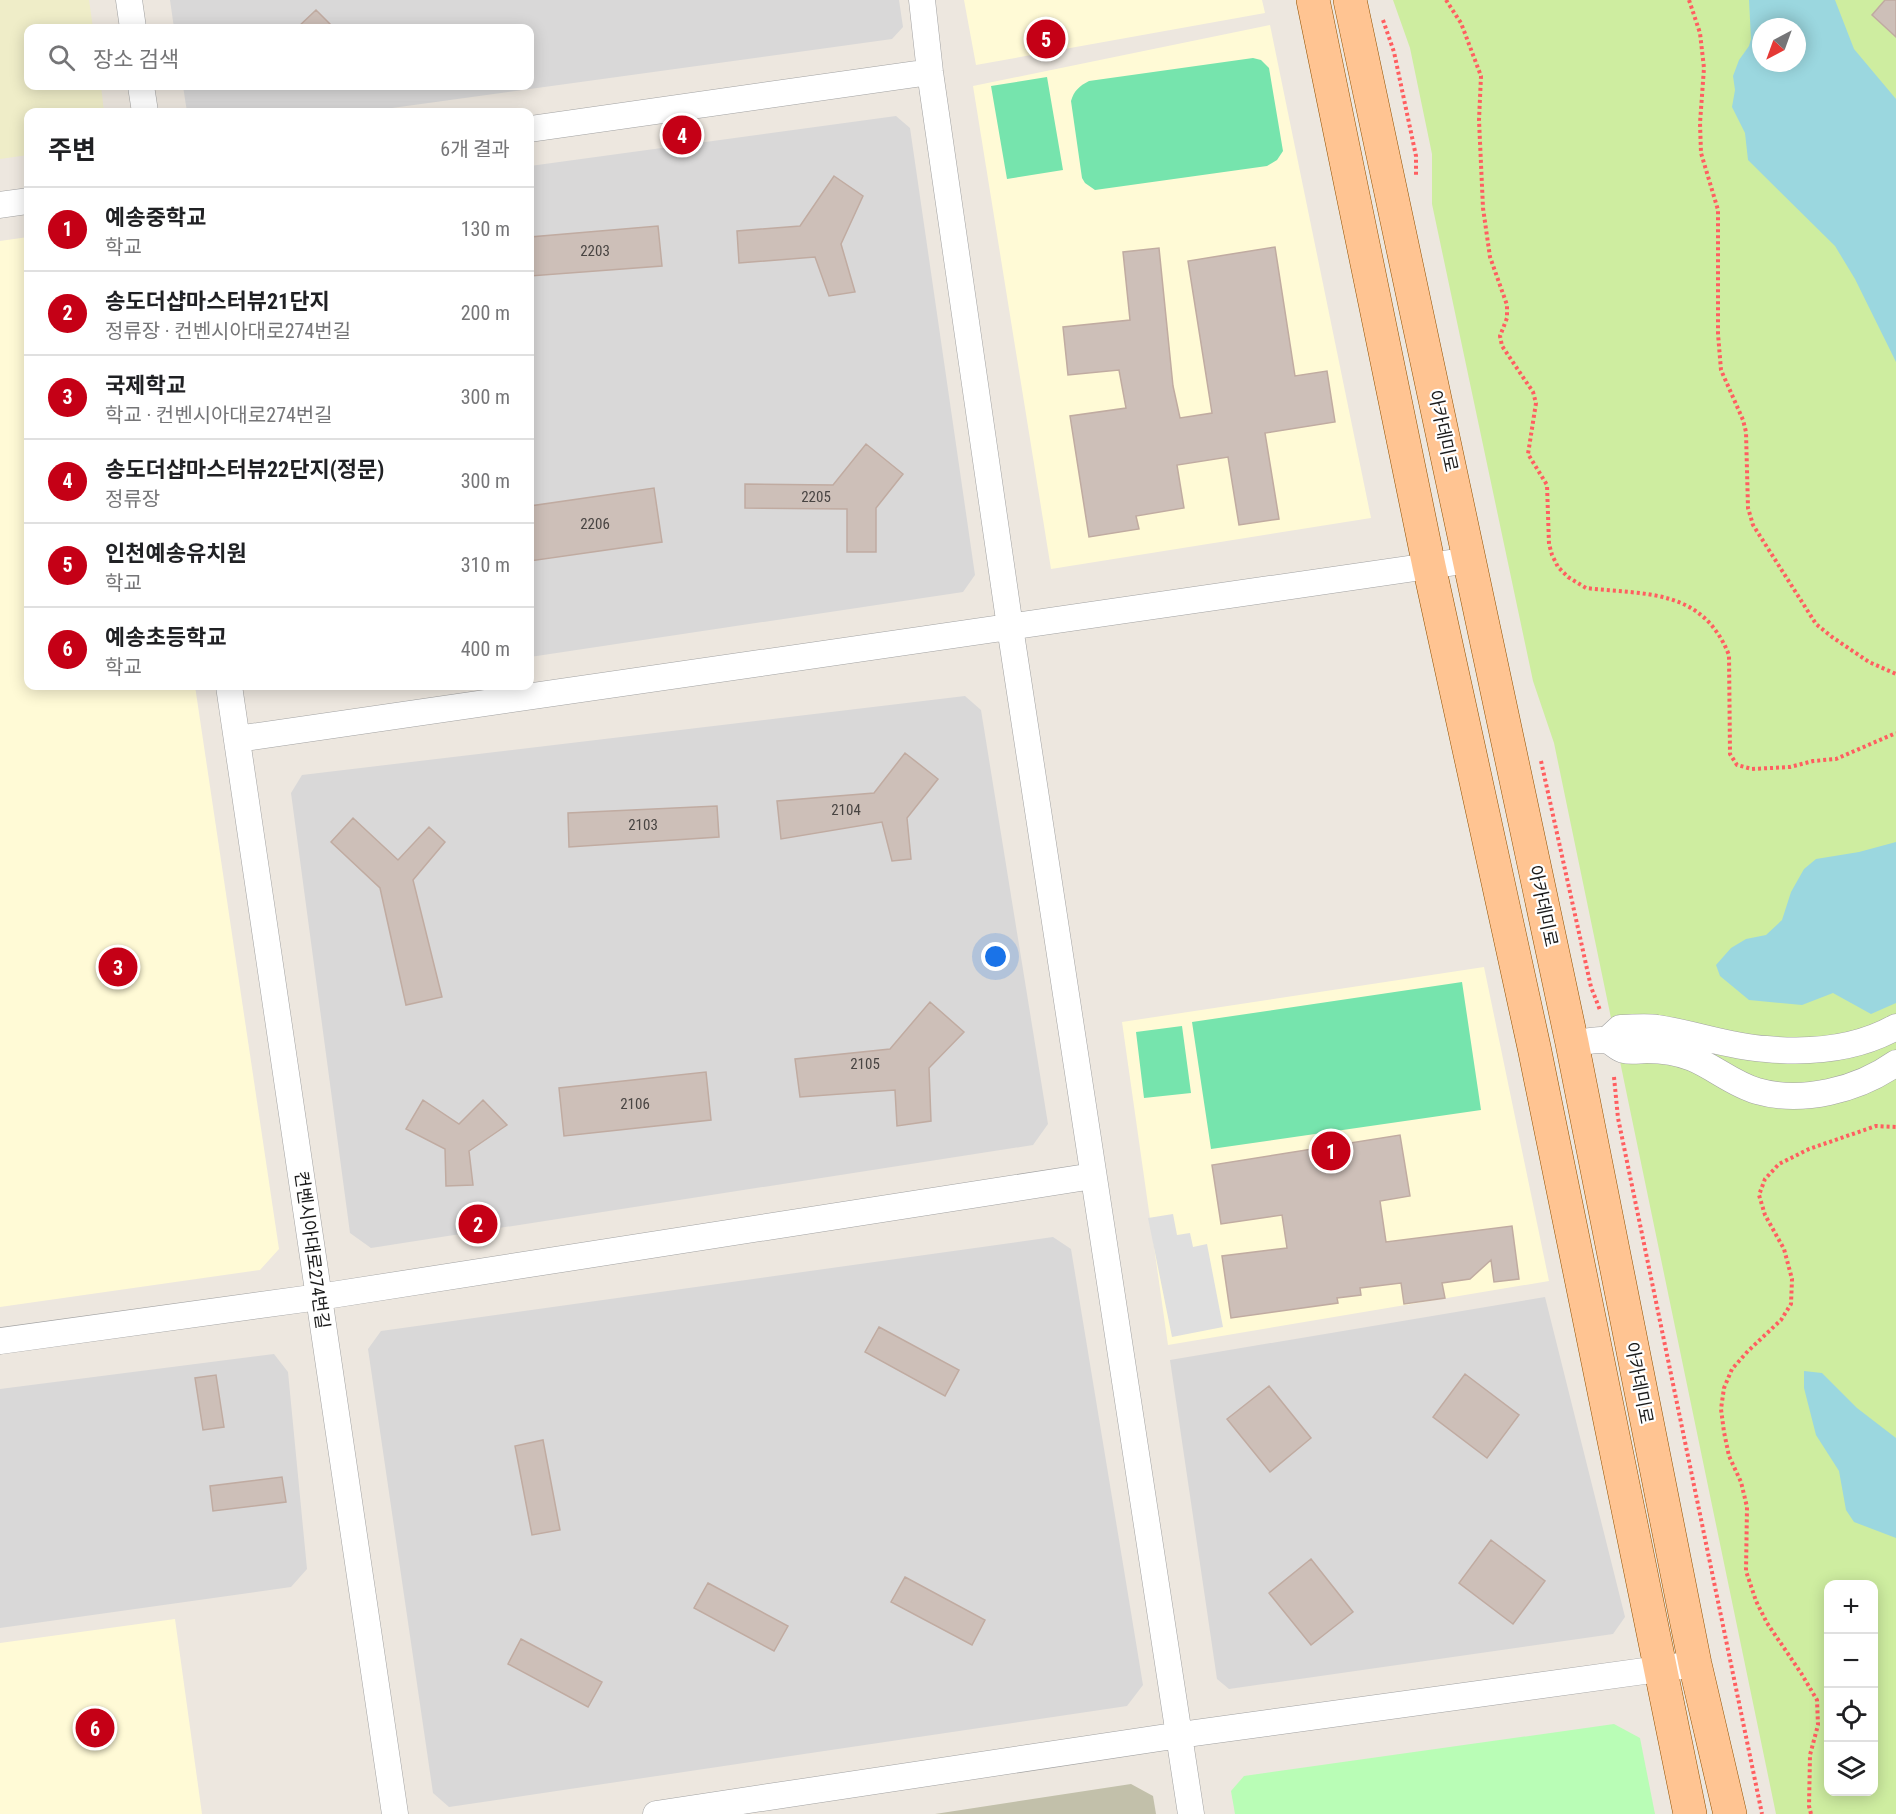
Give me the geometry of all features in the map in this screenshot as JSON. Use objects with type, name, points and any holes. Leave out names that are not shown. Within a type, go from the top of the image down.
[{"type":"main road","name":"아카데미로","points":[[1313,0],[1429,567],[1534,1047],[1690,1814]]},
{"type":"main road","name":"아카데미로","points":[[1350,0],[1572,1043],[1695,1664],[1730,1814]]},
{"type":"street","points":[[129,0],[132,24]]},
{"type":"street","points":[[922,0],[930,72],[1011,627],[1191,1814]]},
{"type":"street","points":[[534,128],[930,72]]},
{"type":"street","points":[[142,90],[144,108]]},
{"type":"street","points":[[0,205],[24,202]]},
{"type":"street","points":[[237,739],[1470,561]]},
{"type":"street","name":"컨벤시아대로274번길","points":[[230,690],[394,1814]]},
{"type":"street","points":[[1607,1040],[1620,1028],[1656,1028],[1764,1049],[1834,1048],[1867,1040],[1896,1027]]},
{"type":"street","points":[[1572,1043],[1607,1040],[1623,1050],[1668,1051],[1691,1058],[1756,1091],[1777,1094],[1818,1094],[1845,1088],[1881,1074],[1896,1063]]},
{"type":"street","points":[[1834,1048],[1845,1088]]},
{"type":"street","points":[[1756,1091],[1764,1049]]},
{"type":"street","points":[[0,1341],[319,1297],[1093,1176]]},
{"type":"street","points":[[656,1814],[1179,1735],[1695,1664]]},
{"type":"path","points":[[1446,0],[1461,23],[1481,76],[1479,120],[1484,208],[1490,257],[1507,305],[1507,318],[1500,336],[1502,346],[1533,392],[1536,402],[1528,454],[1547,485],[1549,544],[1558,567],[1579,585],[1586,588],[1665,596],[1676,600],[1697,612],[1713,628],[1724,641],[1729,655],[1730,754],[1737,765],[1752,769],[1790,767],[1813,761],[1836,759],[1896,733]]},
{"type":"path","points":[[1689,0],[1700,33],[1704,68],[1700,123],[1701,153],[1718,210],[1718,334],[1721,370],[1746,432],[1748,508],[1753,525],[1816,624],[1832,638],[1869,662],[1896,674]]},
{"type":"path","points":[[1614,1077],[1618,1118],[1762,1814]]},
{"type":"path","points":[[1811,1814],[1809,1806],[1810,1755],[1818,1725],[1817,1700],[1767,1623],[1756,1601],[1746,1571],[1747,1507],[1741,1482],[1729,1456],[1722,1409],[1724,1388],[1732,1369],[1781,1320],[1791,1304],[1792,1279],[1784,1249],[1765,1215],[1760,1195],[1765,1179],[1779,1164],[1809,1149],[1876,1126],[1896,1127]]},
{"type":"shaded area","points":[[0,0],[89,0],[92,24],[24,24],[24,90],[101,90],[104,108],[24,108],[24,156],[0,159]]},
{"type":"shaded area","points":[[170,0],[899,0],[903,27],[892,39],[534,88],[534,24],[173,24]]},
{"type":"shaded area","points":[[964,0],[1262,0],[1265,13],[976,65]]},
{"type":"shaded area","points":[[1270,25],[1371,518],[1051,569],[973,86]]},
{"type":"shaded area","points":[[184,90],[522,90],[392,108],[186,108]]},
{"type":"shaded area","points":[[896,116],[910,128],[975,575],[963,592],[534,656],[534,165]]},
{"type":"shaded area","points":[[24,238],[24,690],[196,690],[279,1249],[260,1270],[0,1307],[0,241]]},
{"type":"shaded area","points":[[965,696],[981,710],[1048,1124],[1033,1145],[371,1248],[350,1233],[291,793],[302,775]]},
{"type":"shaded area","points":[[1484,967],[1549,1281],[1168,1345],[1122,1022]]},
{"type":"shaded area","points":[[1173,1214],[1177,1235],[1190,1233],[1193,1247],[1207,1244],[1223,1327],[1172,1337],[1148,1218]]},
{"type":"shaded area","points":[[1053,1237],[1071,1249],[1143,1685],[1127,1706],[449,1807],[433,1793],[368,1349],[381,1331]]},
{"type":"shaded area","points":[[1545,1297],[1625,1617],[1613,1634],[1229,1689],[1217,1679],[1170,1360]]},
{"type":"shaded area","points":[[274,1354],[288,1372],[307,1569],[291,1587],[0,1628],[0,1389]]},
{"type":"shaded area","points":[[175,1619],[202,1814],[0,1814],[0,1643]]},
{"type":"shaded area","points":[[1131,1784],[1153,1796],[1156,1814],[935,1814]]},
{"type":"green space","points":[[1393,0],[1896,0],[1896,1814],[1776,1814],[1554,743],[1533,681],[1432,204],[1432,154],[1410,48]]},
{"type":"green space","points":[[1253,58],[1261,60],[1269,68],[1283,151],[1277,160],[1267,166],[1095,190],[1085,183],[1082,178],[1071,101],[1075,92],[1082,85],[1089,81]]},
{"type":"green space","points":[[1047,77],[1063,170],[1007,179],[991,86]]},
{"type":"green space","points":[[1462,982],[1481,1110],[1211,1149],[1192,1022]]},
{"type":"green space","points":[[1182,1026],[1191,1093],[1144,1098],[1136,1032]]},
{"type":"green space","points":[[1614,1724],[1640,1738],[1655,1814],[1235,1814],[1231,1791],[1244,1776]]},
{"type":"water","points":[[1749,0],[1835,0],[1854,49],[1896,99],[1896,362],[1855,279],[1835,246],[1748,160],[1745,133],[1732,107],[1735,90],[1733,76],[1739,60],[1751,39]]},
{"type":"water","points":[[1896,842],[1896,1003],[1871,1014],[1833,993],[1802,1005],[1749,1000],[1720,976],[1716,965],[1731,948],[1746,939],[1766,935],[1782,920],[1791,892],[1804,869],[1816,859],[1859,852]]},
{"type":"water","points":[[1804,1371],[1822,1373],[1857,1408],[1896,1438],[1896,1538],[1854,1522],[1846,1510],[1839,1471],[1816,1435],[1804,1388]]},
{"type":"building","points":[[1885,0],[1896,0],[1896,37],[1872,15]]},
{"type":"building","points":[[316,10],[330,24],[301,24]]},
{"type":"building","points":[[834,176],[863,196],[841,244],[855,292],[829,296],[815,257],[739,263],[737,231],[800,226]]},
{"type":"building","points":[[658,226],[662,266],[534,276],[534,237]]},
{"type":"building","points":[[1275,247],[1295,376],[1327,371],[1335,422],[1265,433],[1279,519],[1239,525],[1228,457],[1177,465],[1184,508],[1136,516],[1139,529],[1089,537],[1070,416],[1126,408],[1119,370],[1068,375],[1063,327],[1130,320],[1123,252],[1159,248],[1173,386],[1180,418],[1212,413],[1188,261]]},
{"type":"building","points":[[866,444],[903,474],[876,508],[876,552],[847,552],[847,509],[745,508],[745,484],[833,485]]},
{"type":"building","points":[[654,488],[662,542],[534,560],[534,505]]},
{"type":"building","points":[[905,753],[938,779],[907,818],[911,859],[892,861],[882,822],[781,839],[777,801],[874,793]]},
{"type":"building","points":[[717,806],[719,837],[569,847],[568,813]]},
{"type":"building","points":[[353,818],[398,860],[429,827],[445,842],[413,880],[442,997],[406,1005],[380,888],[331,842]]},
{"type":"building","points":[[930,1002],[964,1032],[929,1068],[931,1121],[897,1126],[895,1090],[800,1097],[795,1059],[890,1049]]},
{"type":"building","points":[[706,1072],[711,1120],[564,1136],[559,1088]]},
{"type":"building","points":[[423,1100],[459,1124],[483,1100],[507,1125],[469,1151],[473,1185],[446,1186],[445,1149],[406,1129]]},
{"type":"building","points":[[1400,1135],[1410,1196],[1380,1201],[1386,1242],[1512,1226],[1519,1279],[1494,1282],[1491,1260],[1470,1279],[1442,1283],[1445,1298],[1404,1304],[1401,1283],[1360,1288],[1361,1295],[1337,1298],[1338,1303],[1231,1318],[1222,1256],[1287,1248],[1282,1215],[1221,1224],[1212,1165]]},
{"type":"building","points":[[879,1327],[959,1370],[945,1396],[865,1352]]},
{"type":"building","points":[[1465,1374],[1519,1415],[1487,1458],[1433,1417]]},
{"type":"building","points":[[216,1375],[224,1427],[203,1430],[195,1378]]},
{"type":"building","points":[[1269,1386],[1311,1438],[1270,1472],[1227,1419]]},
{"type":"building","points":[[543,1440],[560,1530],[532,1535],[515,1446]]},
{"type":"building","points":[[282,1477],[286,1502],[213,1511],[210,1486]]},
{"type":"building","points":[[1491,1540],[1545,1581],[1513,1624],[1459,1583]]},
{"type":"building","points":[[1311,1559],[1353,1612],[1311,1645],[1269,1593]]},
{"type":"building","points":[[905,1577],[985,1620],[972,1645],[891,1602]]},
{"type":"building","points":[[708,1583],[788,1626],[774,1651],[694,1608]]},
{"type":"building","points":[[521,1639],[602,1682],[588,1707],[508,1664]]},
{"type":"place","name":"인천예송유치원","points":[[1046,39]]},
{"type":"place","name":"송도더샵마스터뷰22단지(정문)","points":[[682,135]]},
{"type":"place","name":"국제학교","points":[[118,967]]},
{"type":"place","name":"예송중학교","points":[[1331,1151]]},
{"type":"place","name":"송도더샵마스터뷰21단지","points":[[478,1224]]},
{"type":"place","name":"예송초등학교","points":[[95,1728]]}]
